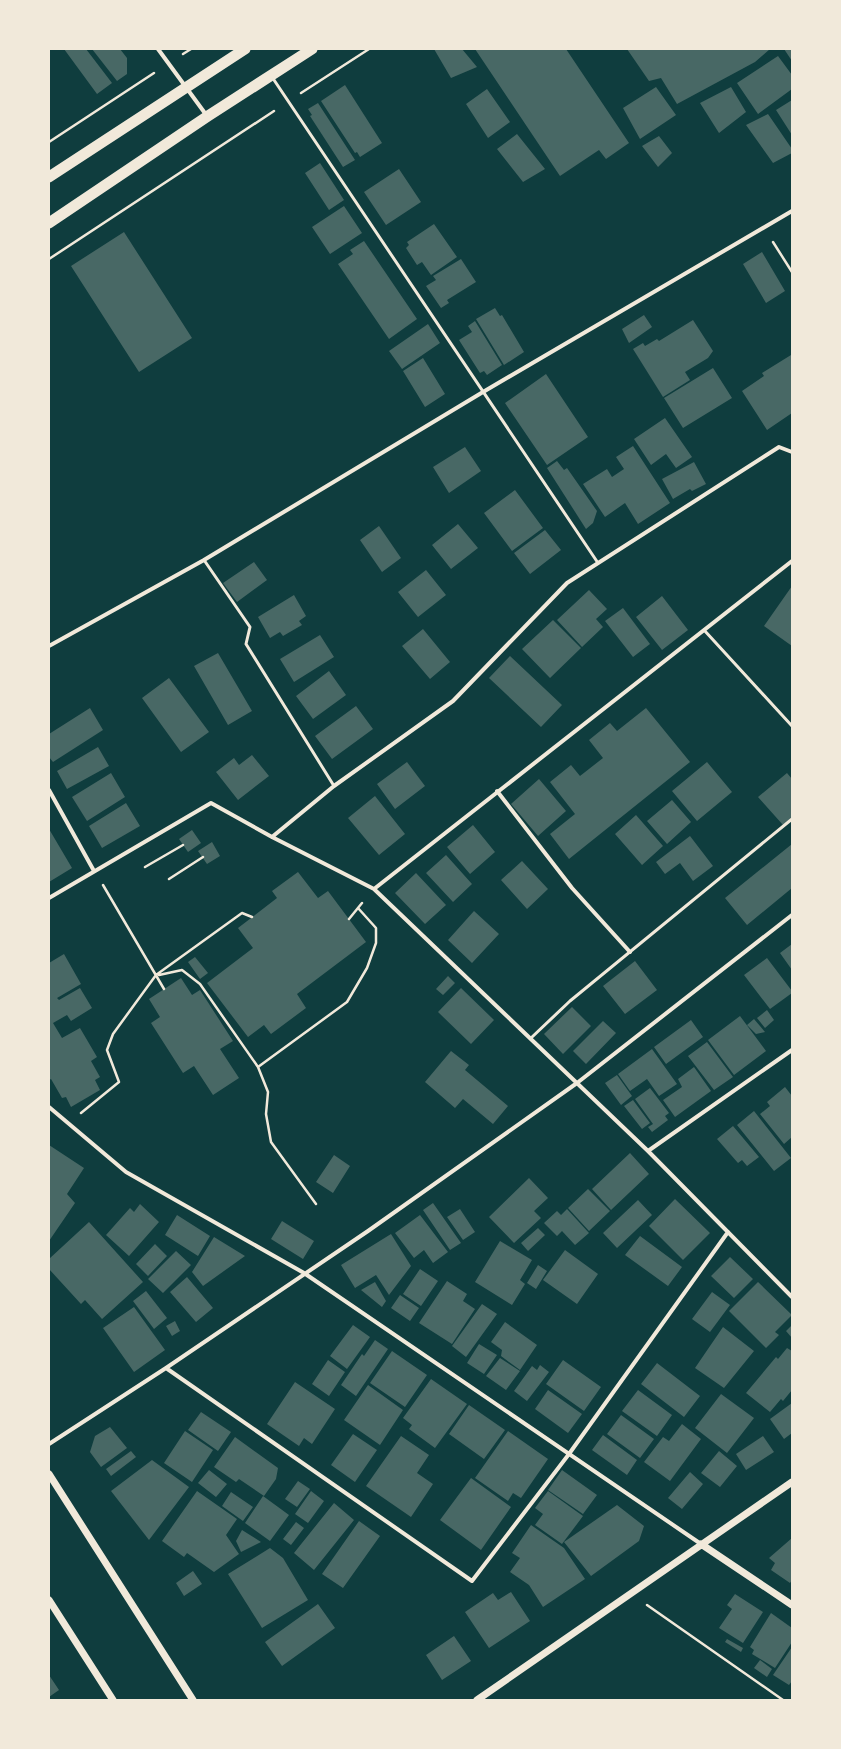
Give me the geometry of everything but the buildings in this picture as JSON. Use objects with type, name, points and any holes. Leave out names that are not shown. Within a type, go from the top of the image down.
[{"type":"highway","points":[[49,177],[245,49]]},
{"type":"highway","points":[[49,223],[208,116],[312,49]]},
{"type":"street","points":[[158,49],[208,116]]},
{"type":"street","points":[[49,646],[204,560],[483,392],[792,210]]},
{"type":"street","points":[[272,837],[334,786],[453,701],[567,583],[779,447],[792,452]]},
{"type":"street","points":[[374,889],[792,561]]},
{"type":"street","points":[[49,790],[94,871]]},
{"type":"street","points":[[497,791],[572,888],[630,952]]},
{"type":"street","points":[[49,898],[211,803],[272,837],[374,889],[648,1151],[792,1297]]},
{"type":"street","points":[[49,1444],[166,1368],[368,1231],[577,1083],[792,915]]},
{"type":"street","points":[[648,1151],[792,1050]]},
{"type":"street","points":[[49,1107],[126,1172],[304,1273],[792,1605]]},
{"type":"street","points":[[166,1368],[472,1581],[568,1454],[728,1232]]},
{"type":"street","points":[[49,1474],[193,1700]]},
{"type":"street","points":[[477,1700],[792,1482]]},
{"type":"street","points":[[49,1600],[112,1700]]},
{"type":"lane","points":[[271,75],[598,563]]},
{"type":"lane","points":[[204,560],[250,628],[246,644],[334,786]]},
{"type":"lane","points":[[704,630],[792,726]]},
{"type":"lane","points":[[531,1038],[570,1001],[792,819]]},
{"type":"path","points":[[49,259],[369,49]]},
{"type":"path","points":[[49,142],[169,64]]},
{"type":"path","points":[[763,227],[792,272]]},
{"type":"path","points":[[145,867],[183,844]]},
{"type":"path","points":[[169,879],[203,857]]},
{"type":"path","points":[[94,871],[164,989]]},
{"type":"path","points":[[258,1067],[347,1002],[367,968],[376,943],[376,928],[358,908]]},
{"type":"path","points":[[68,1123],[119,1082],[107,1050],[113,1034],[156,975],[242,914],[252,917]]},
{"type":"path","points":[[156,975],[182,970],[197,982],[258,1067],[268,1092],[266,1114],[271,1142],[316,1204]]},
{"type":"path","points":[[630,1594],[783,1700]]}]
